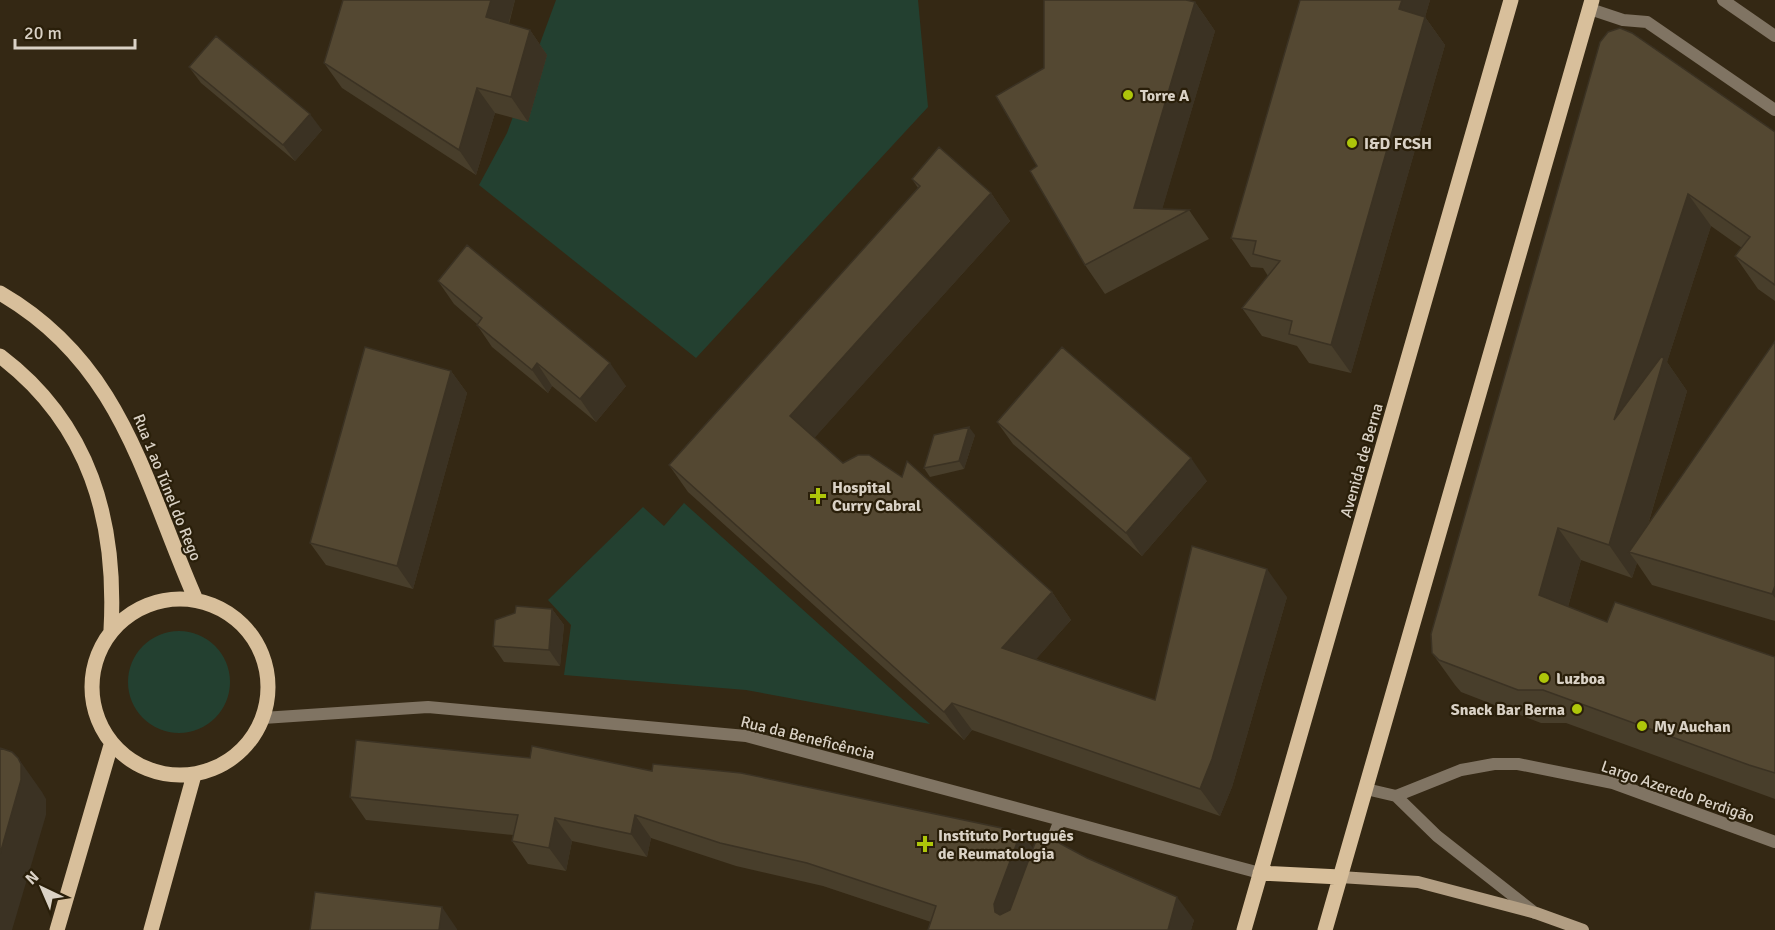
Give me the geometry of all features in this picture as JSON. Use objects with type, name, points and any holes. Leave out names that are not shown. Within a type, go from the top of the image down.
[{"type":"main road","name":"Avenida de Berna","points":[[1244,930],[1511,0]]},
{"type":"main road","points":[[1325,930],[1591,5]]},
{"type":"main road","name":"Rua 1 ao Túnel do Rego","points":[[0,293],[51,329],[78,356],[120,415],[196,600]]},
{"type":"main road","points":[[0,356],[18,370],[55,409],[74,438],[92,476],[106,521],[113,596],[111,630]]},
{"type":"main road","points":[[164,599],[196,600],[233,615],[248,630],[263,657],[269,688],[263,718],[248,745],[224,765],[194,776],[164,775],[135,765],[111,745],[95,718],[90,688],[96,657],[111,630],[135,610],[164,599]]},
{"type":"main road","points":[[57,930],[111,745]]},
{"type":"main road","points":[[151,930],[194,776]]},
{"type":"main road","points":[[1260,873],[1418,882],[1536,913],[1584,930]]},
{"type":"street","points":[[1723,0],[1775,36]]},
{"type":"street","points":[[1591,5],[1623,20],[1647,22],[1775,110]]},
{"type":"street","name":"Rua da Beneficência","points":[[263,718],[428,707],[746,736],[955,790],[1059,822],[1260,873]]},
{"type":"street","name":"Largo Azeredo Perdigão","points":[[1396,796],[1461,770],[1494,764],[1518,764],[1613,783],[1775,842]]},
{"type":"street","points":[[1366,789],[1396,796],[1437,836],[1536,913]]},
{"type":"street","points":[[1043,865],[1059,822]]},
{"type":"green space","points":[[556,0],[918,0],[928,107],[696,358],[479,185],[507,133]]},
{"type":"green space","points":[[684,503],[930,724],[746,690],[564,675],[571,625],[548,600],[643,507],[664,526]]},
{"type":"green space","points":[[179,631],[199,635],[215,646],[226,662],[230,682],[226,702],[215,718],[199,729],[179,733],[159,729],[143,718],[132,702],[128,682],[132,662],[143,646],[159,635]]},
{"type":"building","points":[[343,0],[491,0],[486,17],[530,30],[511,97],[477,88],[459,150],[324,63]]},
{"type":"building","points":[[1044,0],[1186,0],[1195,2],[1134,208],[1189,210],[1085,265],[1030,171],[1037,166],[996,96],[1044,68]]},
{"type":"building","name":"I&D FCSH","points":[[1300,0],[1402,0],[1399,9],[1425,17],[1331,345],[1289,334],[1292,321],[1242,308],[1280,261],[1253,254],[1256,241],[1231,238]]},
{"type":"building","points":[[1620,28],[1632,33],[1775,132],[1775,285],[1735,256],[1750,237],[1688,194],[1614,420],[1661,357],[1664,358],[1609,545],[1558,528],[1539,595],[1607,622],[1615,602],[1775,657],[1775,773],[1543,690],[1518,690],[1439,660],[1432,653],[1431,634],[1600,42],[1608,32]]},
{"type":"building","points":[[216,36],[310,114],[283,145],[189,67]]},
{"type":"building","points":[[939,147],[991,193],[790,416],[843,463],[858,455],[869,455],[902,477],[907,461],[1052,592],[1002,648],[1155,700],[1192,546],[1267,569],[1212,759],[1200,789],[952,703],[944,712],[669,465],[920,186],[912,179]]},
{"type":"building","points":[[467,245],[610,363],[580,399],[537,363],[532,370],[477,325],[482,318],[438,281]]},
{"type":"building","points":[[1775,341],[1775,586],[1772,594],[1629,552]]},
{"type":"building","points":[[365,347],[451,371],[397,566],[310,543]]},
{"type":"building","points":[[1062,347],[1191,458],[1126,533],[997,422]]},
{"type":"building","points":[[969,427],[959,461],[924,468],[934,435]]},
{"type":"building","points":[[516,606],[552,609],[549,650],[493,646],[495,620],[515,613]]},
{"type":"building","points":[[356,740],[530,758],[532,746],[652,771],[653,764],[741,773],[1021,832],[994,904],[995,912],[1000,915],[1010,910],[1038,835],[1050,838],[1087,858],[1177,897],[1168,930],[928,930],[936,906],[807,863],[720,843],[635,815],[631,834],[555,818],[549,848],[512,841],[518,815],[350,797]]},
{"type":"building","points":[[0,748],[12,752],[18,758],[21,764],[21,780],[0,854]]},
{"type":"building","points":[[315,892],[442,907],[439,930],[310,930]]},
{"type":"place","name":"Torre A","points":[[1128,95]]},
{"type":"place","name":"I&D FCSH","points":[[1352,143]]},
{"type":"place","name":"Hospital Curry Cabral","points":[[818,496]]},
{"type":"place","name":"Luzboa","points":[[1544,678]]},
{"type":"place","name":"Snack Bar Berna","points":[[1577,709]]},
{"type":"place","name":"My Auchan","points":[[1642,726]]},
{"type":"place","name":"Instituto Português de Reumatologia","points":[[925,844]]}]
